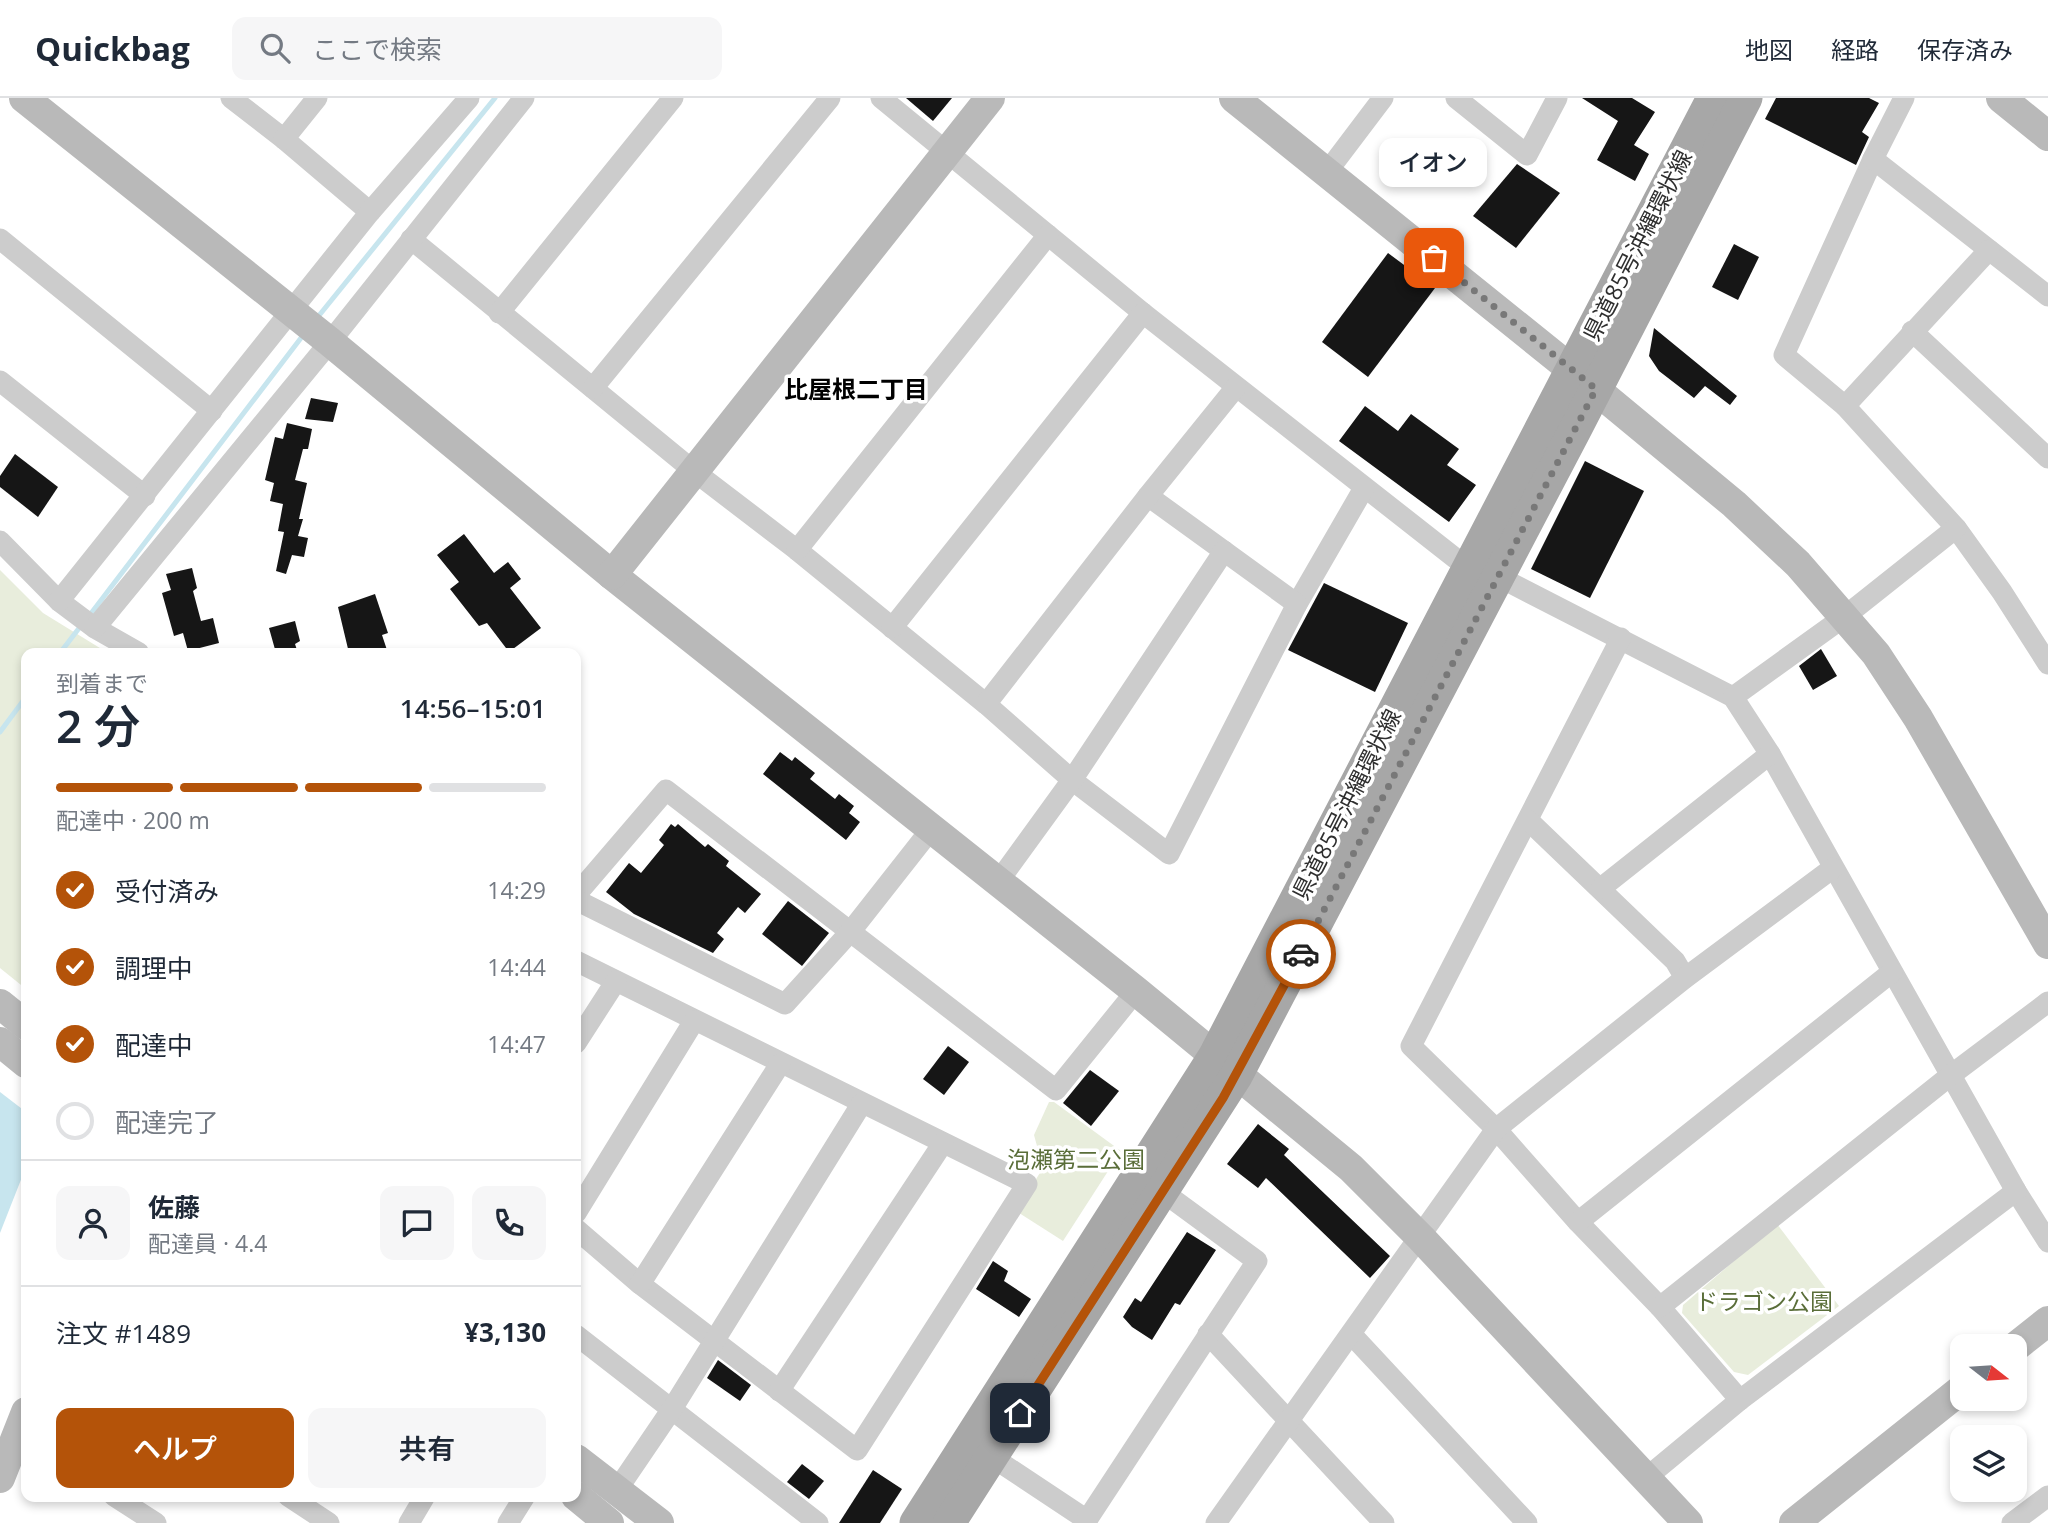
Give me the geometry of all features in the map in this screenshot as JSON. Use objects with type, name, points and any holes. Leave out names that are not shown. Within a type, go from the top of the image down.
[{"type":"main road","name":"県道85号沖縄環状線","points":[[1584,379],[1713,98]]},
{"type":"main road","name":"県道85号沖縄環状線","points":[[949,1523],[1163,1192],[1225,1067],[1584,379],[1746,98]]},
{"type":"main road","name":"県道85号沖縄環状線","points":[[916,1523],[1225,1067]]},
{"type":"street","points":[[24,98],[310,327],[612,575],[932,828],[1351,1168],[1421,1238],[1688,1523]]},
{"type":"street","points":[[231,98],[370,212]]},
{"type":"street","points":[[284,139],[317,98]]},
{"type":"street","points":[[95,628],[310,327],[370,212],[469,98]]},
{"type":"street","points":[[60,601],[212,411],[411,239],[524,98]]},
{"type":"street","points":[[499,313],[673,98]]},
{"type":"street","points":[[593,388],[830,98]]},
{"type":"street","points":[[881,98],[1143,313],[1455,558],[1621,638],[1733,697],[1770,754],[2016,1191],[2048,1242]]},
{"type":"street","points":[[612,575],[990,98]]},
{"type":"street","points":[[1234,98],[1584,379],[1734,504],[1798,564],[1876,654],[1918,718],[2048,944]]},
{"type":"street","points":[[1327,172],[1383,98]]},
{"type":"street","points":[[1456,98],[1527,155],[1557,98]]},
{"type":"street","points":[[1904,98],[1873,159],[1784,355],[1844,406],[1956,528],[2002,592],[2048,664]]},
{"type":"street","points":[[2001,98],[2048,136]]},
{"type":"street","points":[[1873,159],[2048,296]]},
{"type":"street","points":[[797,550],[1048,234]]},
{"type":"street","points":[[0,239],[212,411]]},
{"type":"street","points":[[411,239],[695,472],[797,550],[986,705],[1072,780],[1169,854],[1297,604],[1364,488]]},
{"type":"street","points":[[1844,406],[1989,250]]},
{"type":"street","points":[[892,628],[1143,313]]},
{"type":"street","points":[[1912,331],[2048,458]]},
{"type":"street","points":[[0,381],[145,496]]},
{"type":"street","points":[[986,705],[1236,387]]},
{"type":"street","points":[[1148,496],[1297,604]]},
{"type":"street","points":[[1733,697],[1844,617],[1956,528]]},
{"type":"street","points":[[0,541],[60,601],[95,628],[130,648]]},
{"type":"street","points":[[998,882],[1072,780],[1224,551]]},
{"type":"street","points":[[1621,638],[1411,1046],[1496,1129],[1578,1222],[1660,1307],[1740,1400]]},
{"type":"street","points":[[1601,888],[1770,754]]},
{"type":"street","points":[[581,891],[666,790],[1056,1090],[1136,992]]},
{"type":"street","points":[[1528,820],[1675,961],[1685,978]]},
{"type":"street","points":[[581,900],[785,1004],[851,931],[932,828]]},
{"type":"street","points":[[1216,1523],[1496,1129],[1685,978],[1833,868]]},
{"type":"street","points":[[581,964],[1027,1184],[857,1450],[640,1284],[581,1233]]},
{"type":"street","points":[[1578,1222],[1892,972]]},
{"type":"street","points":[[581,1035],[616,981]]},
{"type":"street","points":[[1660,1307],[1951,1075],[2048,1002]]},
{"type":"street","points":[[0,1004],[21,1021]]},
{"type":"street","points":[[581,1205],[694,1021]]},
{"type":"street","points":[[0,1042],[21,1059]]},
{"type":"street","points":[[640,1284],[780,1064]]},
{"type":"street","points":[[617,1490],[672,1409],[862,1103]]},
{"type":"street","points":[[779,1391],[943,1143]]},
{"type":"street","points":[[1646,1478],[1740,1400],[2016,1191]]},
{"type":"street","points":[[992,1457],[1086,1522],[1257,1261],[1163,1192]]},
{"type":"street","points":[[2027,1338],[2048,1321]]},
{"type":"street","points":[[1208,1334],[1372,1518]]},
{"type":"street","points":[[1352,1335],[1527,1523]]},
{"type":"street","points":[[581,1339],[818,1523]]},
{"type":"street","points":[[1794,1523],[1950,1400]]},
{"type":"street","points":[[0,1478],[21,1434]]},
{"type":"street","points":[[581,1463],[659,1523]]},
{"type":"street","points":[[2012,1523],[2048,1496]]},
{"type":"street","points":[[581,1500],[607,1522]]},
{"type":"street","points":[[129,1502],[156,1523]]},
{"type":"street","points":[[297,1502],[329,1523]]},
{"type":"street","points":[[409,1523],[421,1502]]},
{"type":"street","points":[[508,1523],[521,1502]]},
{"type":"green space","points":[[0,570],[43,613],[100,648],[21,648],[21,985],[0,968]]},
{"type":"green space","name":"泡瀬第二公園","points":[[1049,1102],[1054,1102],[1121,1151],[1063,1241],[1016,1211],[1043,1168],[1034,1135]]},
{"type":"green space","name":"ドラゴン公園","points":[[1777,1224],[1839,1306],[1748,1375],[1734,1372],[1682,1313],[1683,1305]]},
{"type":"water","points":[[0,1092],[21,1108],[21,1180],[0,1233]]},
{"type":"building","points":[[906,98],[952,98],[933,121]]},
{"type":"building","points":[[1582,98],[1632,98],[1655,112],[1634,145],[1649,154],[1635,181],[1597,160],[1618,121]]},
{"type":"building","points":[[1776,98],[1869,98],[1879,103],[1862,132],[1869,137],[1856,165],[1765,119]]},
{"type":"building","points":[[1517,164],[1560,193],[1516,248],[1473,216]]},
{"type":"building","points":[[1734,244],[1759,257],[1738,300],[1712,287]]},
{"type":"building","points":[[1388,253],[1435,288],[1368,377],[1322,342]]},
{"type":"building","points":[[1654,328],[1737,396],[1730,405],[1705,386],[1694,398],[1659,371],[1649,356]]},
{"type":"building","points":[[311,398],[338,403],[333,422],[305,419]]},
{"type":"building","points":[[1365,406],[1398,431],[1411,414],[1459,449],[1447,465],[1476,485],[1449,522],[1339,441]]},
{"type":"building","points":[[287,423],[312,429],[308,449],[303,449],[295,480],[307,483],[298,536],[308,538],[304,557],[292,555],[286,574],[276,571],[284,532],[278,531],[283,504],[270,501],[274,483],[265,480],[275,437],[283,439]]},
{"type":"building","points":[[15,454],[58,487],[38,517],[0,487],[0,476]]},
{"type":"building","points":[[1585,461],[1644,491],[1590,598],[1531,569]]},
{"type":"building","points":[[464,534],[494,573],[508,562],[521,579],[510,588],[541,628],[514,648],[506,648],[487,623],[479,626],[450,589],[459,582],[437,555]]},
{"type":"building","points":[[192,568],[197,588],[193,591],[201,621],[213,618],[219,643],[187,648],[183,633],[174,636],[162,593],[171,590],[166,574]]},
{"type":"building","points":[[1324,583],[1408,623],[1375,692],[1288,650]]},
{"type":"building","points":[[375,594],[388,633],[382,635],[386,648],[348,648],[338,607]]},
{"type":"building","points":[[295,621],[300,641],[295,644],[296,648],[275,648],[269,628]]},
{"type":"building","points":[[1821,649],[1837,676],[1813,690],[1799,666]]},
{"type":"building","points":[[780,752],[792,761],[795,757],[815,773],[810,779],[835,799],[839,794],[854,806],[849,813],[860,822],[846,840],[763,774]]},
{"type":"building","points":[[671,824],[675,827],[678,824],[705,847],[708,844],[729,861],[726,866],[761,894],[745,913],[738,907],[717,933],[724,939],[713,953],[634,914],[606,892],[629,863],[641,873],[664,845],[659,840]]},
{"type":"building","points":[[788,901],[829,933],[802,966],[762,934]]},
{"type":"building","points":[[948,1046],[969,1062],[944,1095],[923,1079]]},
{"type":"building","points":[[1090,1070],[1119,1091],[1091,1126],[1063,1103]]},
{"type":"building","points":[[1258,1124],[1289,1149],[1284,1155],[1390,1256],[1370,1278],[1266,1178],[1258,1188],[1227,1164]]},
{"type":"building","points":[[1187,1232],[1216,1250],[1180,1305],[1175,1303],[1152,1340],[1132,1327],[1123,1317],[1135,1298],[1141,1302]]},
{"type":"building","points":[[993,1261],[1008,1271],[1004,1281],[1031,1299],[1019,1317],[976,1289]]},
{"type":"building","points":[[718,1360],[751,1385],[740,1401],[707,1378]]},
{"type":"building","points":[[802,1464],[824,1481],[809,1499],[787,1482]]},
{"type":"building","points":[[873,1470],[902,1489],[880,1523],[839,1523]]},
{"type":"waterway","points":[[317,318],[495,98]]},
{"type":"waterway","points":[[89,616],[304,334]]},
{"type":"waterway","points":[[64,648],[83,623]]},
{"type":"waterway","points":[[0,732],[21,704]]},
{"type":"way so far","points":[[1301,954],[1596,389],[1434,258]]},
{"type":"place","name":"イオン","points":[[1434,258]]},
{"type":"district","name":"比屋根二丁目","points":[[856,388]]},
{"type":"route","points":[[1020,1413],[1223,1098],[1301,954]]}]
